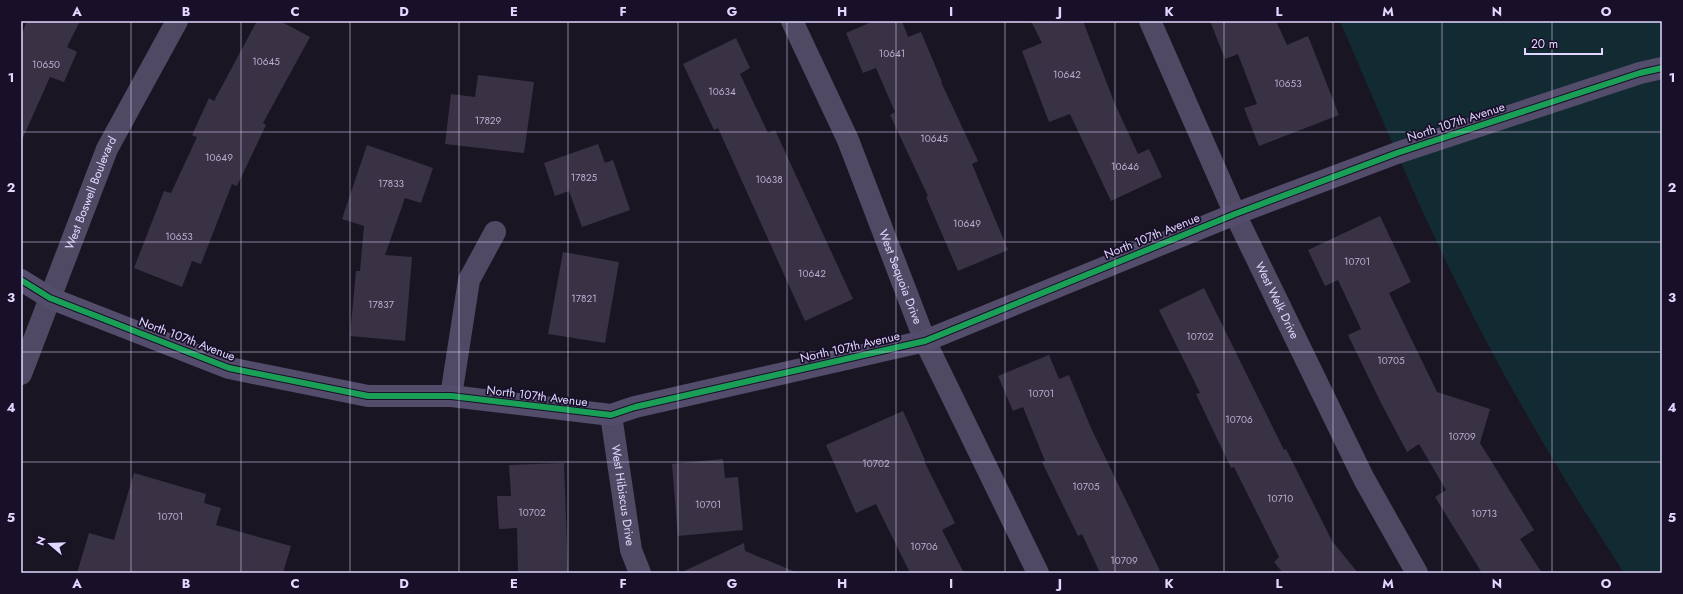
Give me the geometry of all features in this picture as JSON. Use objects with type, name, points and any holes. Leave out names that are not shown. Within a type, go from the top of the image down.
[{"type":"street","name":"West Boswell Boulevard","points":[[21,374],[107,149],[177,21]]},
{"type":"street","name":"West Sequoia Drive","points":[[792,21],[848,140],[925,341],[1038,573]]},
{"type":"street","name":"West Welk Drive","points":[[1150,21],[1235,214],[1364,479],[1417,573]]},
{"type":"street","name":"North 107th Avenue","points":[[21,280],[50,298],[229,368],[368,396],[451,396],[611,416],[636,407],[925,341],[1235,214],[1398,153],[1662,68]]},
{"type":"street","points":[[451,396],[469,280],[496,232]]},
{"type":"street","name":"West Hibiscus Drive","points":[[611,416],[631,550],[640,573]]},
{"type":"shaded area","points":[[1340,21],[1662,21],[1662,573],[1624,573],[1534,428],[1493,354],[1454,278],[1424,214]]},
{"type":"building","points":[[27,21],[80,21],[67,47],[77,52],[64,82],[50,77],[21,142],[21,36]]},
{"type":"building","points":[[257,21],[280,21],[310,37],[263,123],[266,125],[237,186],[232,184],[201,264],[192,261],[182,287],[134,268],[164,191],[171,193],[197,137],[192,135],[209,98],[214,101]]},
{"type":"building","points":[[874,21],[902,21],[908,37],[921,32],[941,82],[978,161],[972,164],[1008,250],[958,271],[926,197],[928,196],[890,115],[895,112],[876,68],[863,73],[846,33]]},
{"type":"building","points":[[1031,21],[1083,21],[1114,102],[1138,154],[1149,149],[1162,177],[1111,201],[1070,114],[1049,122],[1022,51],[1042,43]]},
{"type":"building","points":[[1210,21],[1276,21],[1287,45],[1308,36],[1339,115],[1259,146],[1244,108],[1257,104],[1238,54],[1225,59]]},
{"type":"building","points":[[736,38],[750,68],[740,74],[768,133],[775,130],[853,299],[805,321],[718,128],[714,130],[683,64]]},
{"type":"building","points":[[478,75],[534,82],[524,153],[445,144],[451,94],[475,97]]},
{"type":"building","points":[[598,144],[605,163],[613,160],[630,210],[582,227],[569,191],[555,196],[544,163]]},
{"type":"building","points":[[367,145],[433,168],[421,203],[405,198],[385,255],[412,257],[405,341],[350,336],[356,271],[360,271],[364,226],[342,219]]},
{"type":"building","points":[[1380,216],[1411,282],[1389,293],[1437,392],[1490,409],[1480,443],[1534,530],[1520,539],[1542,573],[1482,573],[1435,497],[1446,490],[1419,444],[1407,452],[1380,401],[1348,335],[1361,329],[1338,280],[1325,286],[1308,250]]},
{"type":"building","points":[[563,252],[619,262],[605,343],[548,334]]},
{"type":"building","points":[[1204,288],[1284,450],[1286,449],[1332,541],[1358,573],[1283,573],[1274,562],[1279,557],[1234,467],[1231,468],[1196,394],[1200,393],[1159,310]]},
{"type":"building","points":[[1049,355],[1059,379],[1069,375],[1091,428],[1161,573],[1100,573],[1082,534],[1078,536],[1042,462],[1045,461],[1023,407],[1013,411],[998,376]]},
{"type":"building","points":[[903,411],[925,460],[924,461],[955,523],[942,530],[964,573],[910,573],[876,504],[856,513],[826,445]]},
{"type":"building","points":[[723,459],[725,478],[738,477],[743,530],[678,536],[672,464]]},
{"type":"building","points":[[564,463],[568,573],[518,573],[517,528],[499,529],[497,496],[511,496],[509,465]]},
{"type":"building","points":[[134,473],[206,494],[204,503],[221,508],[216,525],[291,546],[283,573],[77,573],[89,533],[114,540]]},
{"type":"building","points":[[744,543],[745,551],[798,573],[680,573]]},
{"type":"cycle path","points":[[21,280],[50,298],[229,368],[368,396],[451,396],[611,415],[635,407],[925,341],[1235,214],[1397,153],[1640,73],[1662,68]]}]
